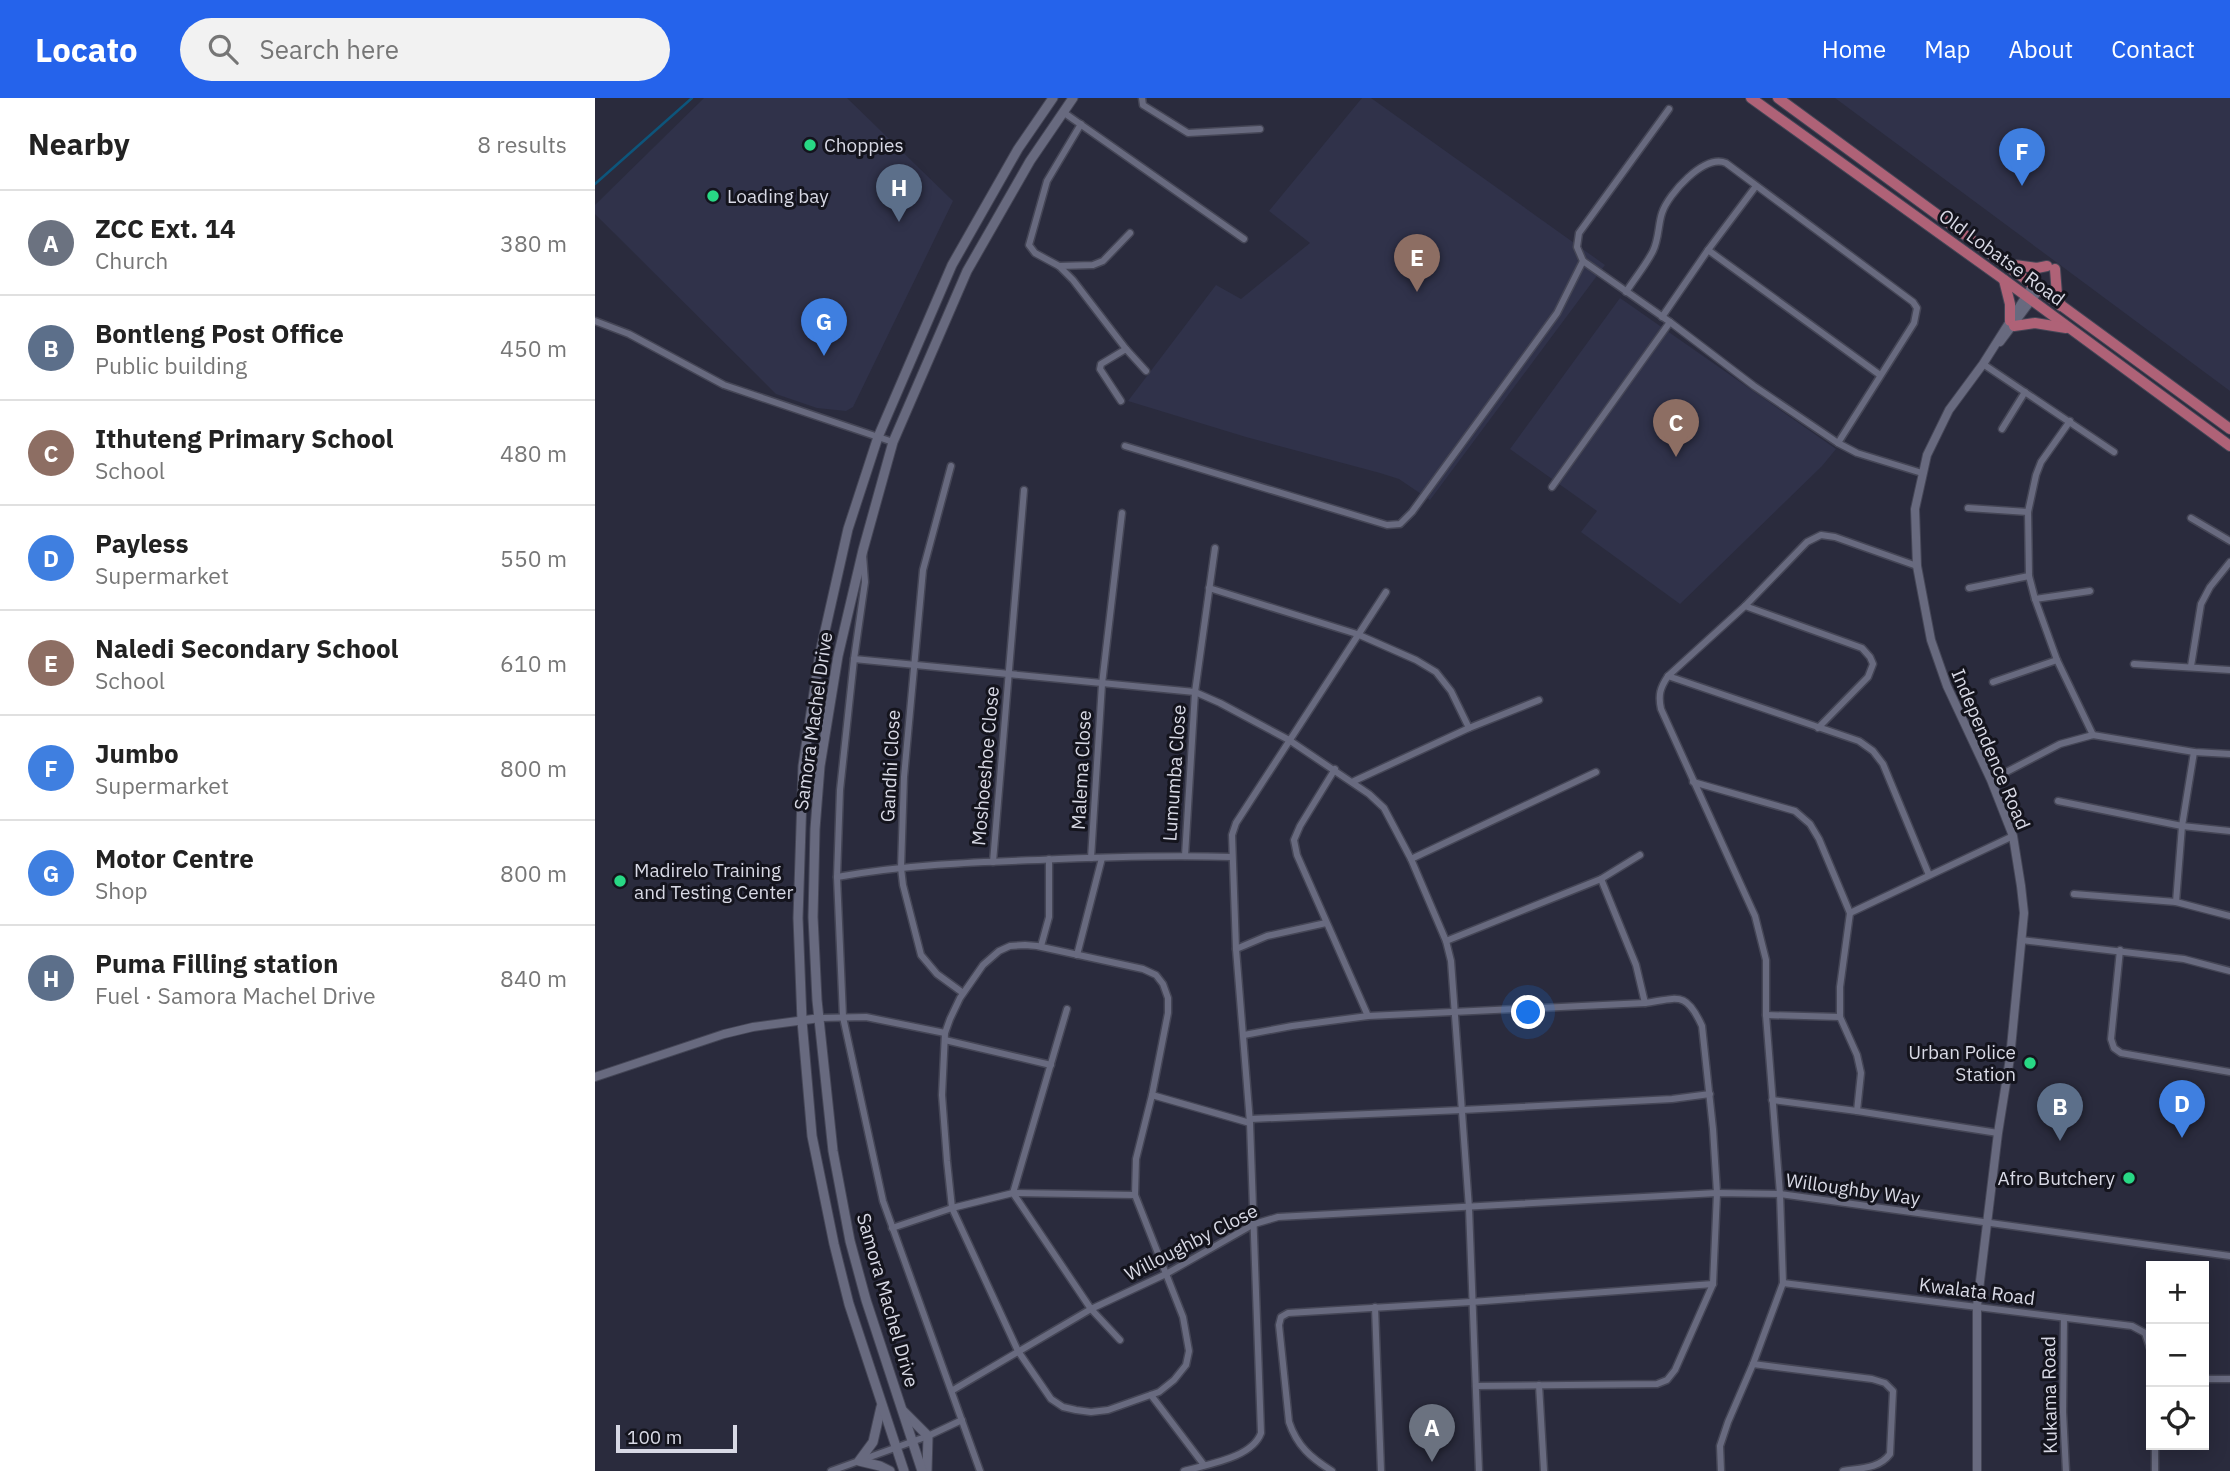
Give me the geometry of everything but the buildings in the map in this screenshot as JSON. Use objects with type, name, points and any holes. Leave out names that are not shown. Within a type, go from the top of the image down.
[{"type":"main road","name":"Samora Machel Drive","points":[[904,1471],[849,1304],[812,1136],[801,1021],[798,918],[803,766],[823,640],[848,529],[879,437],[952,265],[1018,149],[1052,98]]},
{"type":"main road","name":"Samora Machel Drive","points":[[922,1471],[866,1300],[850,1241],[833,1151],[813,917],[820,766],[838,656],[863,550],[893,442],[967,271],[1030,161],[1073,98]]},
{"type":"main road","name":"Old Lobatse Road","points":[[1751,98],[2230,446]]},
{"type":"main road","name":"Old Lobatse Road","points":[[1778,98],[2230,429]]},
{"type":"main road","points":[[2003,264],[2051,267],[2062,306]]},
{"type":"main road","points":[[2003,279],[2012,323],[2070,328]]},
{"type":"main road","points":[[859,1461],[873,1442],[881,1401]]},
{"type":"main road","points":[[902,1410],[928,1436],[927,1471]]},
{"type":"main road","points":[[859,1461],[870,1462],[890,1471]]},
{"type":"street","points":[[1142,98],[1143,105],[1188,133],[1259,129]]},
{"type":"street","points":[[1669,109],[1579,233],[1577,247],[1583,261],[1754,386],[1838,443],[1857,453],[1922,472]]},
{"type":"street","points":[[1063,112],[1244,239]]},
{"type":"street","points":[[1081,124],[1047,181],[1029,241],[1031,249],[1059,266],[1076,283],[1146,371]]},
{"type":"street","points":[[1626,292],[1653,252],[1663,211],[1672,195],[1688,177],[1708,163],[1722,161],[1913,302],[1917,313],[1914,323],[1838,443]]},
{"type":"street","points":[[1662,317],[1756,186]]},
{"type":"street","points":[[1059,266],[1098,264],[1131,233]]},
{"type":"street","points":[[1708,250],[1880,374]]},
{"type":"street","points":[[1125,446],[1387,525],[1400,524],[1412,512],[1557,313],[1583,261]]},
{"type":"street","name":"Independence Road","points":[[1977,1471],[1977,1306],[2010,1058],[2022,899],[2013,836],[1991,780],[1947,686],[1931,640],[1917,566],[1915,509],[1927,455],[1949,410],[2036,288]]},
{"type":"street","points":[[595,321],[629,334],[724,385],[893,442]]},
{"type":"street","points":[[1552,487],[1670,322]]},
{"type":"street","points":[[1121,401],[1100,367],[1126,349]]},
{"type":"street","points":[[1983,364],[2114,452]]},
{"type":"street","points":[[2003,429],[2025,392]]},
{"type":"street","points":[[2070,421],[2041,462],[2036,475],[2028,512],[2029,576],[2057,660],[2093,736]]},
{"type":"street","name":"Gandhi Close","points":[[951,466],[924,561],[904,777],[901,868],[921,955],[937,974],[964,993]]},
{"type":"street","name":"Moshoeshoe Close","points":[[993,862],[1024,490]]},
{"type":"street","points":[[1968,508],[2028,512]]},
{"type":"street","name":"Malema Close","points":[[1091,858],[1102,684],[1122,513]]},
{"type":"street","points":[[2191,518],[2230,541]]},
{"type":"street","points":[[1721,1471],[1720,1446],[1783,1283],[1780,1194],[1766,1015],[1766,960],[1755,916],[1661,709],[1659,696],[1668,676],[1745,606],[1807,542],[1821,536],[1835,537],[1917,566]]},
{"type":"street","name":"Lumumba Close","points":[[1185,856],[1195,692],[1215,548]]},
{"type":"street","points":[[863,550],[865,582],[840,790],[837,877],[843,1017],[883,1201],[980,1471]]},
{"type":"street","points":[[2191,666],[2201,604],[2210,587],[2230,562]]},
{"type":"street","points":[[1969,588],[2029,576]]},
{"type":"street","points":[[1209,588],[1357,634],[1416,660],[1436,672],[1451,691],[1469,728]]},
{"type":"street","points":[[2035,599],[2090,591]]},
{"type":"street","points":[[1184,1471],[1240,1454],[1258,1442],[1261,1433],[1250,1121],[1236,949],[1232,835],[1236,823],[1386,592]]},
{"type":"street","points":[[1745,606],[1862,648],[1870,657],[1873,664],[1868,677],[1818,728]]},
{"type":"street","points":[[854,659],[1195,692],[1289,740],[1370,794],[1384,808],[1411,859],[1447,941],[1451,961],[1469,1208],[1479,1471]]},
{"type":"street","points":[[1993,682],[2057,660]]},
{"type":"street","points":[[2134,664],[2230,670]]},
{"type":"street","points":[[1668,676],[1859,741],[1873,751],[1883,764],[1929,875]]},
{"type":"street","points":[[1352,782],[1469,728],[1539,700]]},
{"type":"street","points":[[1991,780],[2060,744],[2093,736],[2194,752],[2230,754]]},
{"type":"street","points":[[2176,902],[2182,826],[2194,752]]},
{"type":"street","points":[[1335,769],[1294,840],[1297,855],[1368,1016]]},
{"type":"street","points":[[1411,859],[1596,772]]},
{"type":"street","points":[[1693,782],[1795,811],[1810,824],[1819,839],[1850,913],[1840,987],[1840,1017],[1857,1055],[1861,1073],[1857,1111]]},
{"type":"street","points":[[2058,801],[2182,826],[2230,831]]},
{"type":"street","points":[[1850,913],[2013,836]]},
{"type":"street","points":[[1447,941],[1601,878],[1640,855]]},
{"type":"street","points":[[837,877],[901,868],[1049,859],[1232,857]]},
{"type":"street","points":[[1077,954],[1102,858]]},
{"type":"street","points":[[1041,946],[1049,917],[1049,859]]},
{"type":"street","points":[[1601,878],[1636,965],[1645,1003]]},
{"type":"street","points":[[2074,894],[2176,902],[2230,916]]},
{"type":"street","points":[[1236,949],[1267,936],[1326,923]]},
{"type":"street","points":[[2021,940],[2184,959],[2230,971]]},
{"type":"street","points":[[1010,946],[1041,946],[1143,969],[1156,975],[1168,998],[1168,1013],[1152,1096],[1136,1159],[1135,1195],[1183,1317],[1189,1351],[1186,1365],[1174,1380],[1159,1392],[1108,1410],[1091,1412],[1063,1407],[1051,1399],[1018,1351],[952,1208],[942,1095],[945,1036],[950,1018],[983,965],[999,951],[1010,946]]},
{"type":"street","points":[[2120,950],[2111,1038],[2113,1048],[2121,1052],[2230,1072]]},
{"type":"street","points":[[1244,1035],[1368,1016],[1645,1003],[1677,998],[1687,1001],[1696,1012],[1702,1026],[1710,1094],[1717,1193],[1713,1284],[1675,1370],[1667,1380],[1657,1384],[1476,1386]]},
{"type":"street","points":[[1013,1194],[1067,1009]]},
{"type":"street","points":[[1766,1015],[1840,1017]]},
{"type":"street","points":[[595,1077],[724,1034],[753,1027],[843,1017],[866,1017],[1051,1065]]},
{"type":"street","points":[[1152,1096],[1250,1121],[1672,1099],[1710,1094]]},
{"type":"street","points":[[1772,1100],[1998,1133]]},
{"type":"street","name":"Willoughby Way","points":[[1469,1208],[1717,1193],[1780,1194],[2230,1256]]},
{"type":"street","points":[[892,1228],[952,1208],[1013,1194],[1135,1195]]},
{"type":"street","points":[[1013,1194],[1091,1309],[1121,1340]]},
{"type":"street","name":"Willoughby Close","points":[[953,1390],[1091,1309],[1166,1274],[1254,1224],[1278,1217],[1305,1214],[1469,1208]]},
{"type":"street","name":"Kwalata Road","points":[[1783,1283],[2140,1328],[2146,1335]]},
{"type":"street","points":[[1332,1471],[1314,1460],[1294,1437],[1289,1422],[1279,1325],[1281,1317],[1287,1313],[1713,1284]]},
{"type":"street","points":[[1375,1307],[1381,1471]]},
{"type":"street","name":"Kukama Road","points":[[2064,1318],[2063,1412],[2066,1471]]},
{"type":"street","points":[[1753,1364],[1872,1379],[1885,1383],[1892,1391],[1890,1454],[1876,1466],[1843,1471]]},
{"type":"street","points":[[2209,1379],[2230,1379]]},
{"type":"street","points":[[1539,1385],[1544,1471]]},
{"type":"street","points":[[1151,1395],[1204,1465]]},
{"type":"street","points":[[831,1471],[928,1436],[962,1420]]},
{"type":"street","points":[[2155,1450],[2155,1471]]},
{"type":"shaded area","points":[[704,98],[847,98],[953,201],[853,407],[846,411],[817,408],[776,394],[595,214],[595,205]]},
{"type":"shaded area","points":[[1362,98],[1371,98],[1605,265],[1430,500],[1399,479],[1128,401],[1216,285],[1241,299],[1310,243],[1269,211]]},
{"type":"shaded area","points":[[1835,98],[2230,98],[2230,391]]},
{"type":"shaded area","points":[[1620,298],[1836,449],[1822,466],[1680,604],[1581,532],[1597,511],[1510,449]]},
{"type":"waterway","points":[[595,184],[692,98]]},
{"type":"place","name":"Choppies","points":[[810,145]]},
{"type":"place","name":"Jumbo","points":[[2022,186]]},
{"type":"place","name":"Loading bay","points":[[713,196]]},
{"type":"place","name":"Puma Filling station","points":[[899,222]]},
{"type":"place","name":"Naledi Secondary School","points":[[1417,292]]},
{"type":"place","name":"Motor Centre","points":[[824,356]]},
{"type":"place","name":"Ithuteng Primary School","points":[[1676,457]]},
{"type":"place","name":"Madirelo Training and Testing Center","points":[[620,881]]},
{"type":"place","name":"Urban Police Station","points":[[2030,1063]]},
{"type":"place","name":"Payless","points":[[2182,1138]]},
{"type":"place","name":"Bontleng Post Office","points":[[2060,1141]]},
{"type":"place","name":"Afro Butchery","points":[[2129,1178]]},
{"type":"place","name":"ZCC Ext. 14","points":[[1432,1462]]}]
